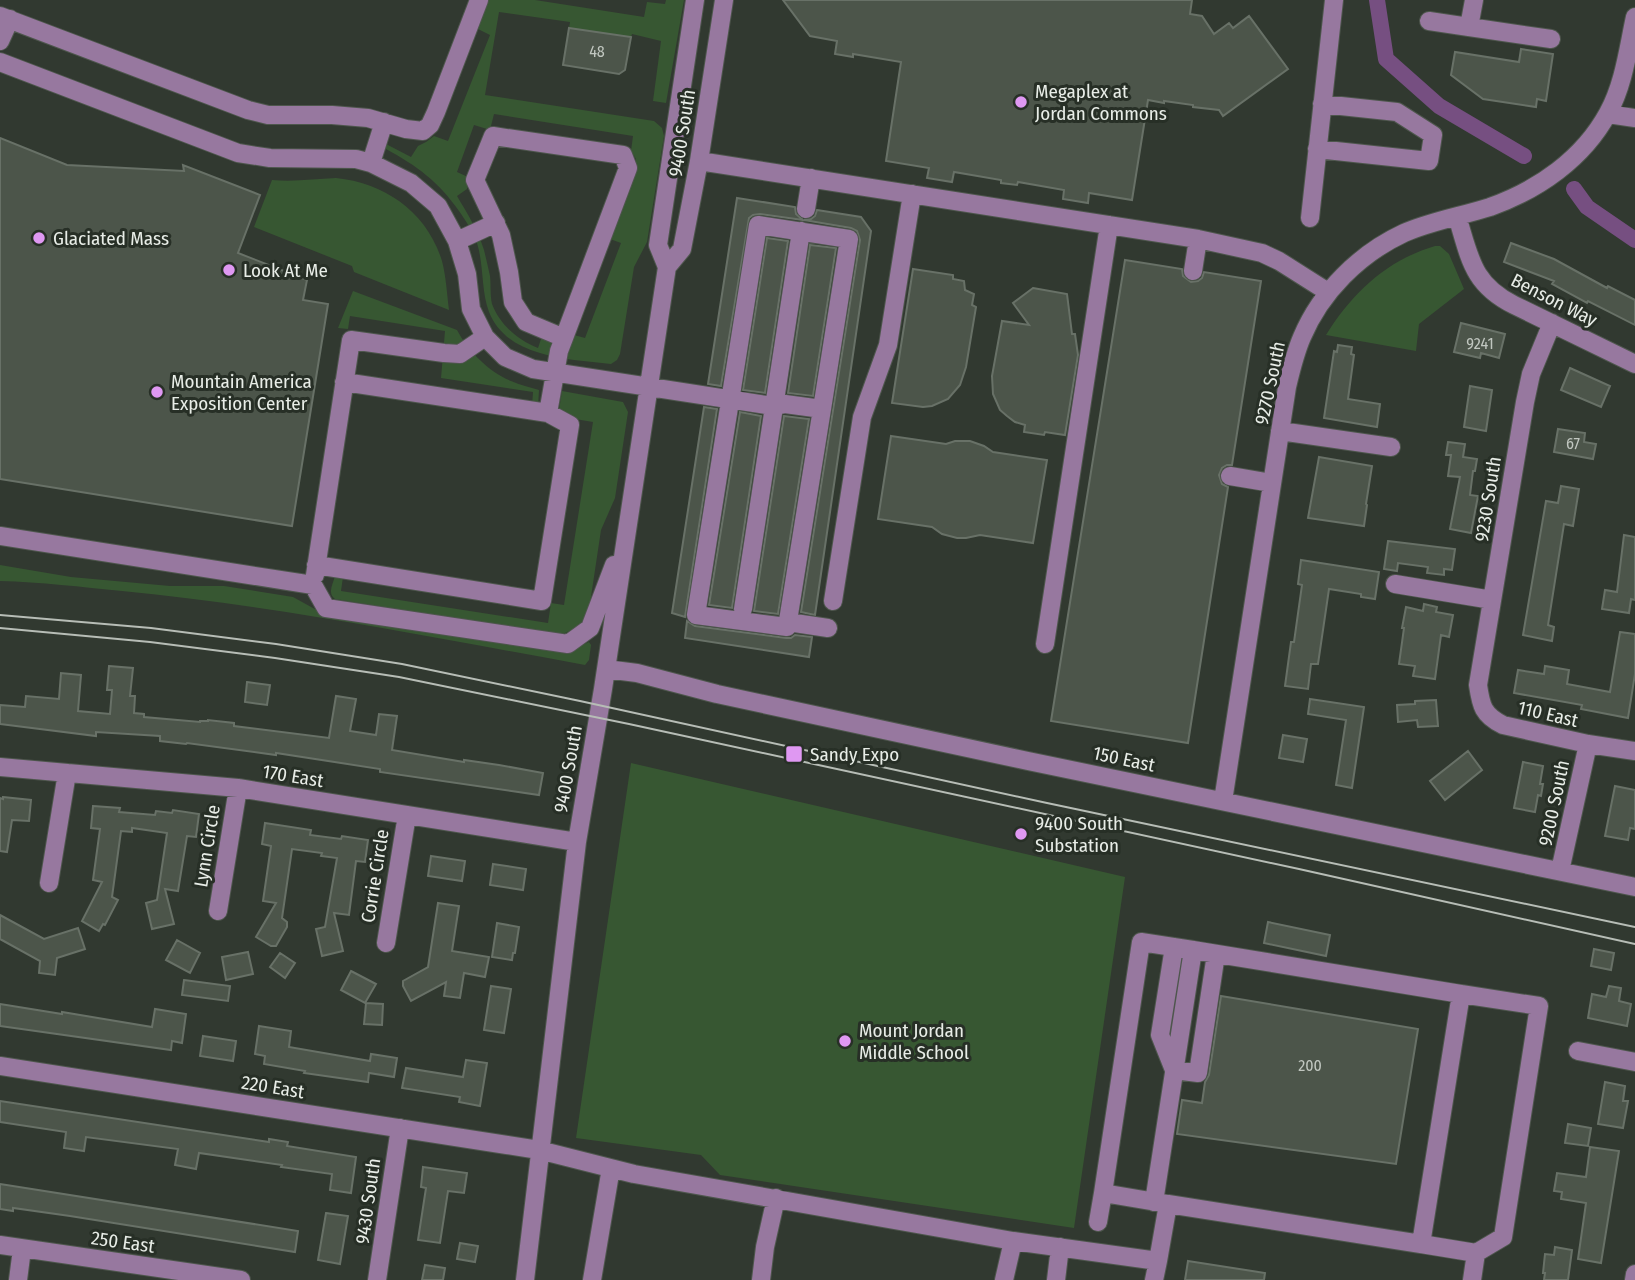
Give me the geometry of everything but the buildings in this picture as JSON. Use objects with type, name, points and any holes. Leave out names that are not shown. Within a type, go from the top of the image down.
[{"type":"street","points":[[0,41],[5,18],[248,110],[268,115],[368,118],[423,131],[430,125],[478,0]]},
{"type":"street","name":"9400 South","points":[[525,1280],[577,842],[667,267],[658,245],[695,0]]},
{"type":"street","name":"9400 South","points":[[667,267],[682,249],[699,161],[724,0]]},
{"type":"street","points":[[1310,218],[1334,0]]},
{"type":"street","points":[[1469,27],[1474,0]]},
{"type":"street","name":"9270 South","points":[[1223,801],[1287,387],[1301,337],[1313,314],[1328,292],[1350,269],[1376,249],[1404,233],[1491,206],[1523,193],[1572,159],[1608,114],[1623,72],[1635,17]]},
{"type":"street","points":[[1429,21],[1551,39]]},
{"type":"street","points":[[0,62],[238,153],[270,158],[356,159],[371,163],[411,183],[438,206],[457,241],[467,274],[471,309],[485,337],[505,357],[533,369],[773,406],[785,404],[822,409]]},
{"type":"street","points":[[1317,149],[1429,160],[1433,135],[1397,112],[1322,104]]},
{"type":"street","points":[[1608,114],[1635,118]]},
{"type":"street","points":[[371,163],[383,122]]},
{"type":"street","points":[[548,413],[559,351],[564,338],[628,167],[623,155],[493,136],[475,180],[501,235],[513,302],[526,322],[564,338]]},
{"type":"street","points":[[699,161],[1198,239],[1262,253],[1328,292]]},
{"type":"street","points":[[806,209],[811,178]]},
{"type":"street","points":[[834,601],[863,418],[888,345],[912,194]]},
{"type":"street","name":"Benson Way","points":[[1457,216],[1471,261],[1488,289],[1500,298],[1635,364]]},
{"type":"street","points":[[457,241],[496,223]]},
{"type":"street","points":[[758,225],[801,231],[849,239],[787,628],[696,615],[758,225]]},
{"type":"street","points":[[1045,644],[1109,225]]},
{"type":"street","points":[[743,610],[801,231]]},
{"type":"street","points":[[1193,271],[1198,239]]},
{"type":"street","name":"9230 South","points":[[1478,685],[1525,401],[1531,374],[1552,323]]},
{"type":"street","points":[[485,337],[460,354],[351,340],[313,585],[326,608],[568,644],[590,628],[627,533]]},
{"type":"street","points":[[316,565],[542,601],[570,425],[548,413],[344,382]]},
{"type":"street","points":[[1280,430],[1391,447]]},
{"type":"street","points":[[1230,476],[1272,483]]},
{"type":"street","points":[[0,536],[313,585]]},
{"type":"street","points":[[1395,584],[1492,600]]},
{"type":"street","points":[[788,622],[828,628]]},
{"type":"street","name":"150 East","points":[[606,669],[637,673],[827,718],[1635,887]]},
{"type":"street","name":"110 East","points":[[1478,685],[1484,712],[1503,725],[1588,744],[1635,751]]},
{"type":"street","name":"9200 South","points":[[1560,871],[1588,744]]},
{"type":"street","name":"170 East","points":[[0,767],[237,788],[577,842]]},
{"type":"street","points":[[49,883],[67,773]]},
{"type":"street","name":"Lynn Circle","points":[[218,911],[237,788]]},
{"type":"street","name":"Corrie Circle","points":[[386,943],[407,815]]},
{"type":"street","points":[[1098,1222],[1102,1193],[1141,942],[1539,1006],[1503,1237],[1476,1253],[1102,1193]]},
{"type":"street","points":[[1174,947],[1160,1035],[1174,1070]]},
{"type":"street","points":[[1154,1280],[1158,1261],[1174,1070],[1193,950]]},
{"type":"street","points":[[1174,1070],[1198,1073],[1216,954]]},
{"type":"street","points":[[1422,1244],[1461,994]]},
{"type":"street","points":[[1578,1051],[1635,1062]]},
{"type":"street","name":"220 East","points":[[0,1066],[540,1150],[634,1174],[1013,1241],[1158,1261]]},
{"type":"street","name":"9430 South","points":[[377,1280],[400,1128]]},
{"type":"street","points":[[592,1280],[611,1168]]},
{"type":"street","points":[[761,1280],[776,1198]]},
{"type":"street","points":[[599,1237],[606,1265],[602,1280]]},
{"type":"street","points":[[1004,1280],[1013,1241]]},
{"type":"street","name":"250 East","points":[[0,1245],[241,1280]]},
{"type":"street","points":[[1056,1280],[1060,1247]]},
{"type":"street","points":[[18,1280],[22,1249]]},
{"type":"street","points":[[1472,1280],[1476,1253]]},
{"type":"street","points":[[1634,1280],[1635,1274]]},
{"type":"green space","points":[[489,0],[535,0],[644,17],[647,2],[665,4],[666,0],[684,0],[666,103],[653,101],[661,41],[632,34],[631,37],[569,28],[570,22],[499,12],[485,95],[654,121],[662,128],[664,136],[647,242],[634,267],[620,354],[611,364],[536,352],[504,334],[489,312],[477,243],[464,219],[435,183],[386,149],[386,144],[411,157],[418,146],[434,136],[448,141],[490,35],[478,29]],"holes":[[[494,114],[633,136],[631,151],[636,159],[636,168],[610,239],[621,243],[585,338],[574,335],[542,336],[538,348],[531,345],[510,331],[495,312],[484,250],[457,196],[467,189],[468,177],[457,172],[474,125],[487,129],[491,126]]]},
{"type":"green space","points":[[336,178],[371,186],[402,203],[415,215],[426,228],[442,261],[449,310],[354,272],[352,266],[254,227],[272,180]]},
{"type":"green space","points":[[1440,246],[1449,254],[1464,289],[1419,324],[1416,351],[1326,335],[1347,305],[1372,280],[1401,260]]},
{"type":"green space","points":[[353,291],[457,330],[473,353],[495,372],[539,390],[538,407],[532,406],[533,392],[441,378],[445,331],[350,316],[348,329],[338,328]]},
{"type":"green space","points":[[562,391],[623,402],[628,412],[615,498],[601,530],[589,610],[580,626],[565,633],[553,634],[333,597],[331,588],[335,576],[343,577],[341,591],[548,623],[551,603],[564,605],[593,422],[575,419],[559,410]]},
{"type":"green space","points":[[0,565],[71,577],[170,586],[224,586],[293,597],[322,613],[578,647],[589,642],[589,660],[585,665],[354,623],[180,597],[0,581]]},
{"type":"green space","name":"Mount Jordan Middle School","points":[[631,763],[1125,877],[1074,1228],[720,1175],[701,1155],[576,1138]]},
{"type":"waterway","points":[[1377,0],[1386,59],[1439,106],[1524,156]]},
{"type":"waterway","points":[[1574,189],[1587,207],[1635,240]]},
{"type":"tram line","points":[[0,615],[151,628],[402,664],[1635,927]]},
{"type":"tram line","points":[[0,628],[150,642],[399,677],[629,724],[1635,944]]},
{"type":"place","name":"Megaplex at Jordan Commons","points":[[1021,102]]},
{"type":"place","name":"Glaciated Mass","points":[[39,238]]},
{"type":"place","name":"Look At Me","points":[[229,270]]},
{"type":"place","name":"Mountain America Exposition Center","points":[[157,392]]},
{"type":"place","name":"Sandy Expo","points":[[794,754]]},
{"type":"place","name":"9400 South Substation","points":[[1021,834]]},
{"type":"place","name":"Mount Jordan Middle School","points":[[845,1041]]}]
